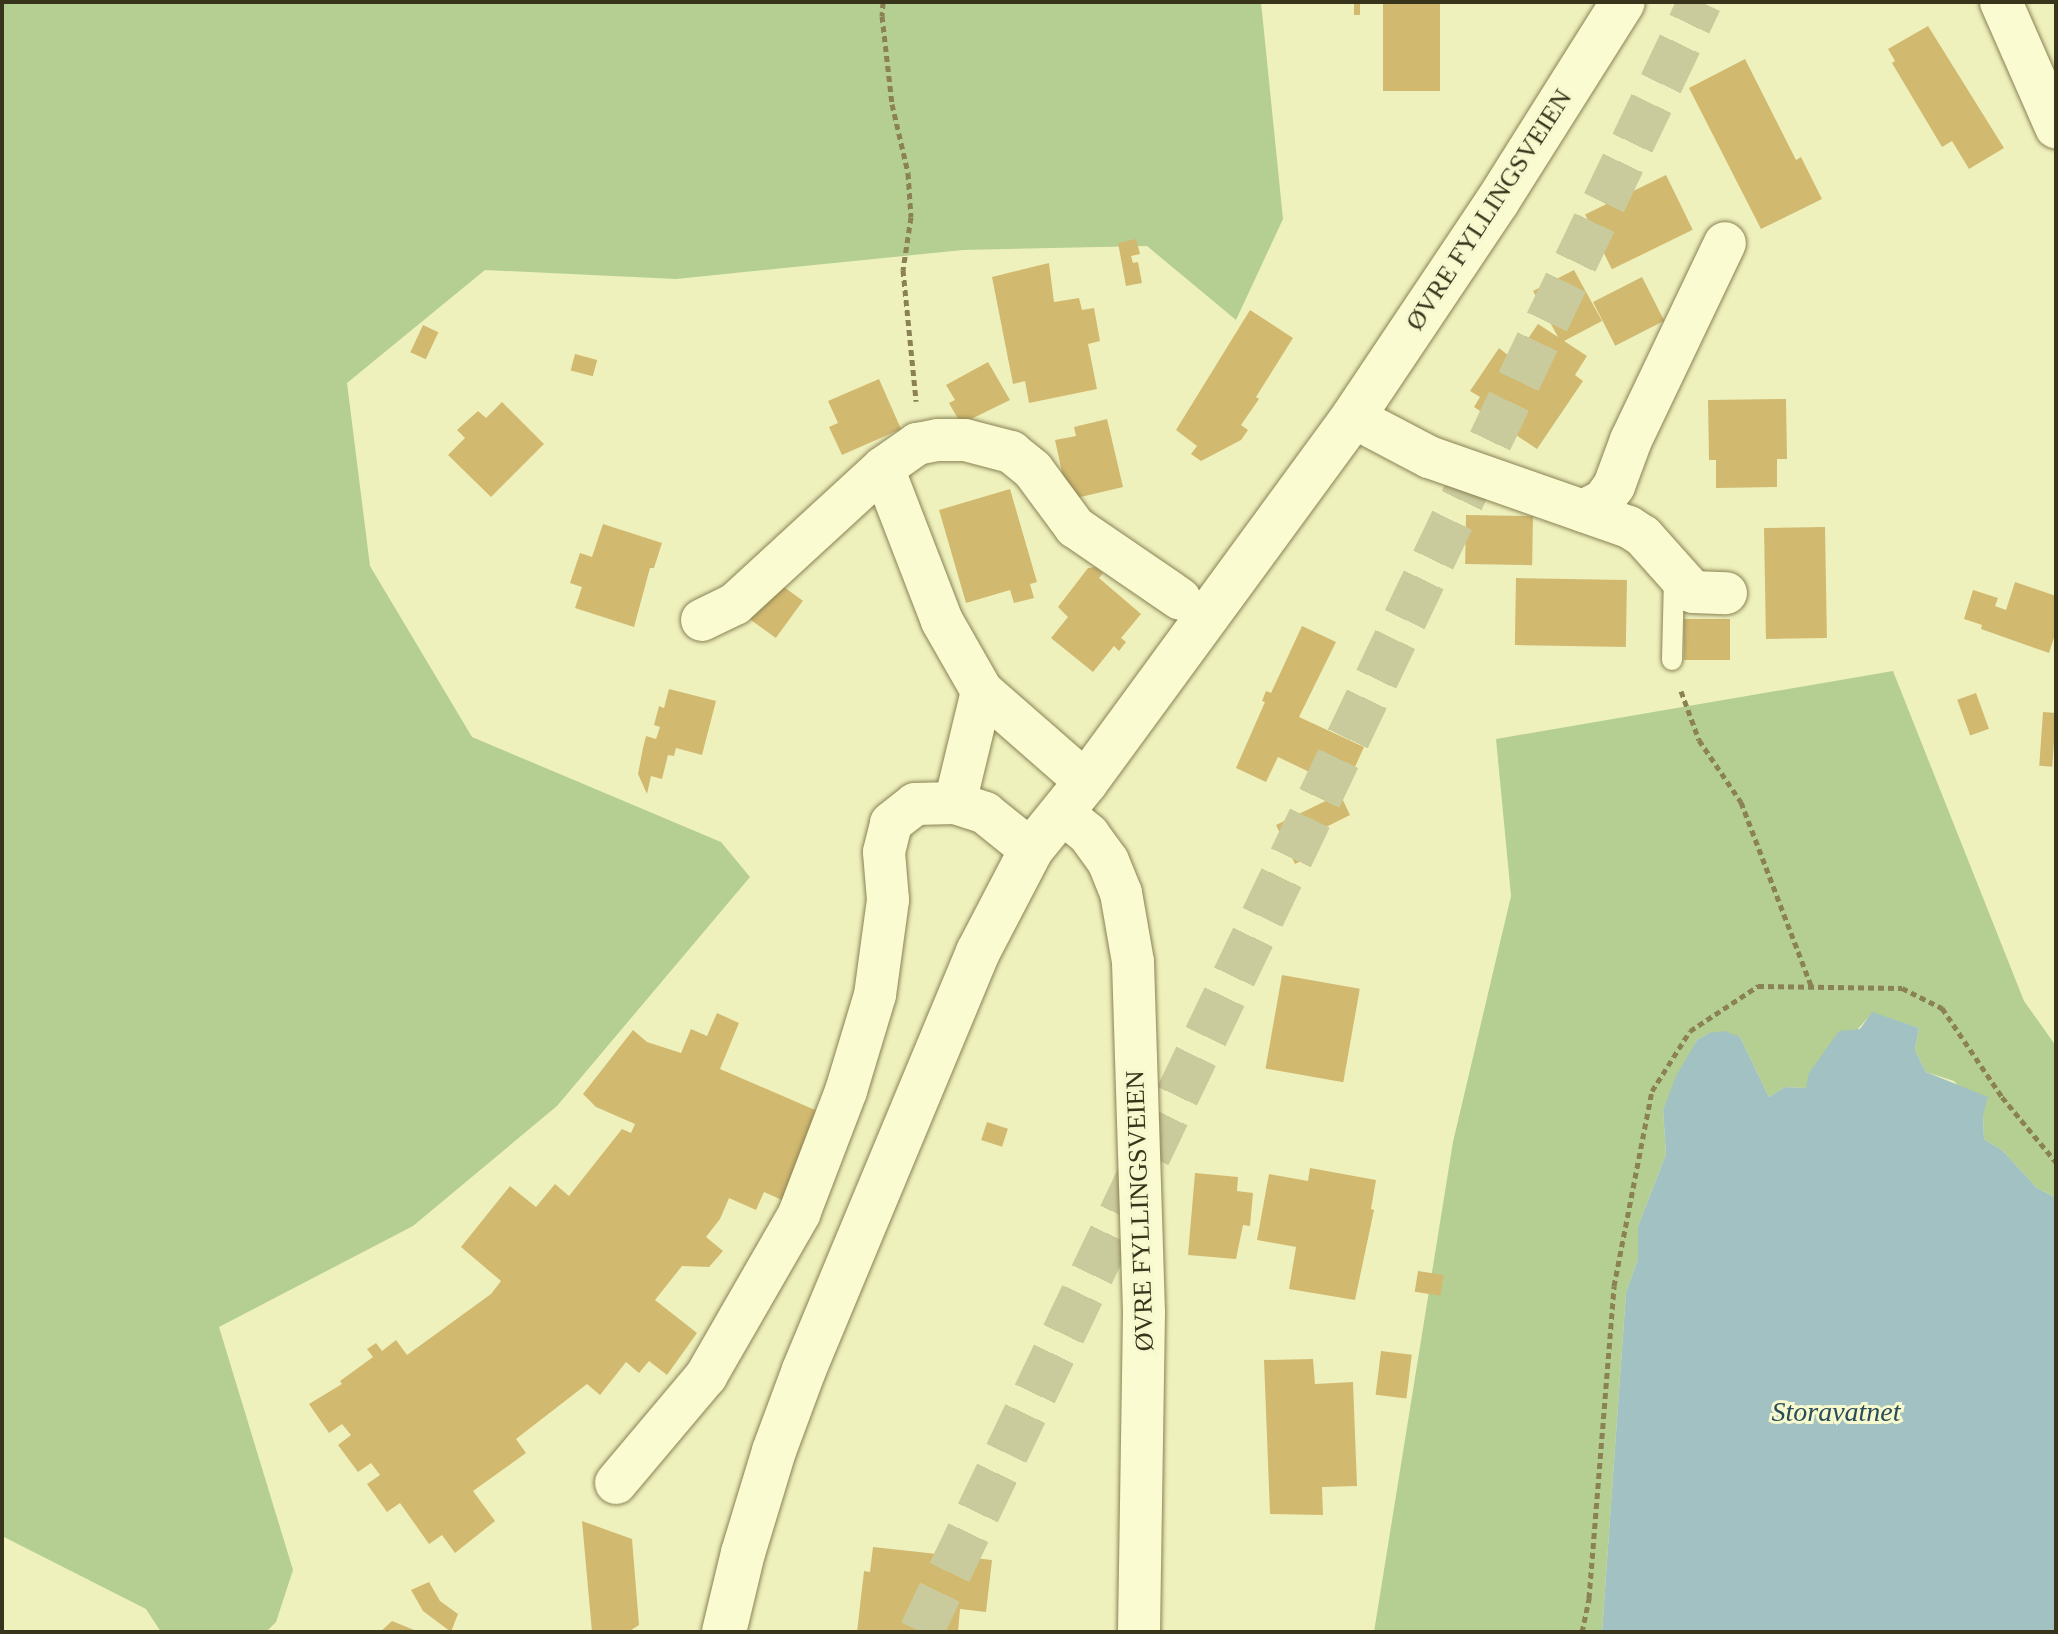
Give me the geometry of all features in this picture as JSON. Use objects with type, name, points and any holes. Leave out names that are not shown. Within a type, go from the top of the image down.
[{"type":"main road","name":"ØVRE FYLLINGSVEIEN","points":[[724,1632],[747,1538],[804,1370],[978,952],[1031,850],[1074,797],[1353,417],[1497,202],[1623,2]]},
{"type":"street","points":[[2001,2],[2056,127]]},
{"type":"street","points":[[1583,511],[1603,501],[1614,486],[1631,440],[1725,243]]},
{"type":"street","points":[[1353,417],[1429,457],[1629,527],[1693,592],[1726,593]]},
{"type":"street","points":[[702,620],[735,604],[883,468],[917,444],[965,440],[1011,452],[1033,470],[1075,527],[1180,599]]},
{"type":"street","points":[[883,468],[942,621],[982,691],[1074,797]]},
{"type":"street","points":[[955,803],[982,691]]},
{"type":"street","name":"ØVRE FYLLINGSVEIEN","points":[[1074,797],[1089,835],[1108,861],[1121,893],[1133,962],[1144,1313],[1139,1632]]},
{"type":"street","points":[[616,1483],[706,1376],[799,1214],[846,1091],[875,995],[888,900],[884,852],[891,823],[915,804],[955,803],[985,813],[1031,850]]},
{"type":"lane","points":[[1672,660],[1675,571]]},
{"type":"path","points":[[883,2],[892,104],[908,173],[911,217],[903,270],[916,383],[917,444]]},
{"type":"path","points":[[1672,660],[1699,740],[1741,802],[1811,985]]},
{"type":"path","points":[[1582,1632],[1589,1598],[1614,1286],[1652,1091],[1690,1031],[1758,986],[1902,988],[1942,1008],[2002,1097],[2056,1162]]},
{"type":"green space","points":[[2,2],[1261,2],[1283,219],[1236,320],[1147,246],[963,250],[676,279],[485,270],[347,383],[370,566],[472,737],[721,842],[750,877],[557,1106],[413,1226],[219,1327],[293,1570],[276,1622],[266,1632],[161,1632],[146,1609],[2,1536]]},
{"type":"green space","points":[[1893,671],[2024,1001],[2056,1046],[2056,1198],[2037,1188],[2003,1151],[1984,1139],[1983,1115],[1954,1081],[1926,1072],[1915,1050],[1919,1028],[1872,1013],[1806,1088],[1785,1087],[1769,1097],[1740,1037],[1709,1033],[1697,1040],[1663,1110],[1666,1154],[1638,1226],[1638,1259],[1626,1292],[1602,1632],[1374,1632],[1453,1142],[1511,896],[1496,739]]},
{"type":"water","name":"Storavatnet","points":[[1872,1012],[1919,1028],[1915,1050],[1926,1072],[1988,1097],[1983,1115],[1984,1139],[2003,1151],[2037,1188],[2056,1198],[2056,1632],[1602,1632],[1626,1292],[1638,1259],[1638,1226],[1666,1154],[1663,1110],[1676,1076],[1697,1040],[1709,1033],[1725,1031],[1740,1037],[1769,1097],[1785,1087],[1806,1088],[1809,1073],[1839,1031],[1860,1029]]},
{"type":"building","points":[[1354,2],[1360,2],[1360,15],[1354,15]]},
{"type":"building","points":[[1383,2],[1440,2],[1440,91],[1383,91]]},
{"type":"building","points":[[1928,26],[2004,148],[1969,169],[1952,141],[1942,147],[1892,63],[1895,61],[1888,49]]},
{"type":"building","points":[[1745,59],[1796,160],[1801,157],[1822,199],[1761,229],[1689,88]]},
{"type":"building","points":[[1666,175],[1693,230],[1612,269],[1585,214]]},
{"type":"building","points":[[1136,239],[1140,254],[1131,256],[1133,263],[1138,262],[1142,283],[1126,286],[1118,243]]},
{"type":"building","points":[[1049,263],[1054,302],[1079,298],[1082,310],[1094,308],[1100,341],[1088,344],[1097,389],[1029,403],[1025,381],[1013,384],[992,277]]},
{"type":"building","points":[[1574,270],[1602,321],[1564,341],[1587,356],[1575,375],[1583,381],[1537,449],[1474,407],[1480,397],[1470,391],[1499,348],[1509,356],[1520,339],[1525,343],[1538,324],[1558,337],[1533,291]]},
{"type":"building","points":[[1642,277],[1664,321],[1615,346],[1593,302]]},
{"type":"building","points":[[1250,310],[1293,338],[1241,425],[1248,430],[1241,440],[1201,461],[1191,454],[1197,446],[1176,430]]},
{"type":"building","points":[[423,325],[438,332],[426,359],[410,352]]},
{"type":"building","points":[[575,354],[597,360],[593,376],[571,370]]},
{"type":"building","points":[[988,362],[1010,400],[961,424],[949,403],[955,400],[946,385]]},
{"type":"building","points":[[879,379],[901,429],[842,455],[829,427],[838,423],[828,401]]},
{"type":"building","points":[[1786,399],[1787,459],[1777,459],[1777,487],[1716,488],[1716,460],[1709,460],[1708,400]]},
{"type":"building","points":[[502,402],[544,444],[491,497],[448,455],[465,438],[457,430],[478,411],[486,418]]},
{"type":"building","points":[[1107,419],[1123,487],[1068,500],[1055,440],[1076,436],[1074,427]]},
{"type":"building","points":[[1010,489],[1037,582],[1030,584],[1034,598],[1014,603],[1010,590],[966,603],[939,510]]},
{"type":"building","points":[[1466,515],[1533,516],[1532,565],[1465,564]]},
{"type":"building","points":[[603,524],[662,543],[654,568],[650,568],[634,627],[575,608],[582,587],[570,583],[580,553],[592,557]]},
{"type":"building","points":[[1825,527],[1827,638],[1766,639],[1764,528]]},
{"type":"building","points":[[1095,567],[1103,573],[1099,578],[1141,614],[1121,638],[1126,642],[1119,651],[1114,646],[1093,672],[1051,638],[1068,617],[1058,607],[1088,568]]},
{"type":"building","points":[[1516,578],[1627,580],[1626,647],[1515,645]]},
{"type":"building","points":[[777,582],[803,601],[776,638],[750,619]]},
{"type":"building","points":[[2015,582],[2056,596],[2056,631],[2049,653],[1981,629],[1982,625],[1964,619],[1973,590],[1998,598],[1995,606],[2006,610]]},
{"type":"building","points":[[1684,619],[1730,619],[1730,660],[1684,660]]},
{"type":"building","points":[[1302,626],[1336,642],[1299,717],[1364,747],[1345,789],[1278,757],[1266,782],[1236,768],[1265,702],[1262,701],[1266,691],[1271,693]]},
{"type":"building","points":[[669,689],[716,701],[702,755],[676,748],[674,756],[668,755],[662,779],[651,776],[647,794],[638,774],[643,748],[646,736],[656,739],[660,727],[654,725],[659,706],[664,708]]},
{"type":"building","points":[[1976,693],[1989,729],[1970,736],[1957,700]]},
{"type":"building","points":[[2043,712],[2056,713],[2052,767],[2039,766]]},
{"type":"building","points":[[1340,794],[1350,815],[1302,839],[1311,856],[1295,864],[1276,825]]},
{"type":"building","points":[[1282,975],[1360,989],[1343,1082],[1266,1069]]},
{"type":"building","points":[[717,1013],[739,1023],[720,1069],[822,1113],[782,1200],[764,1192],[756,1210],[729,1198],[720,1219],[706,1237],[723,1251],[709,1267],[682,1266],[655,1300],[697,1333],[667,1375],[649,1361],[639,1373],[626,1362],[600,1395],[587,1384],[516,1439],[526,1453],[473,1491],[495,1521],[455,1553],[442,1535],[429,1544],[400,1503],[387,1512],[367,1484],[380,1475],[371,1463],[358,1472],[338,1445],[351,1435],[342,1424],[329,1433],[309,1404],[342,1384],[340,1381],[373,1357],[367,1349],[376,1343],[382,1351],[396,1340],[407,1355],[491,1294],[501,1281],[461,1247],[510,1186],[536,1207],[555,1184],[569,1196],[622,1129],[631,1133],[635,1124],[596,1107],[583,1094],[633,1030],[647,1042],[681,1053],[691,1029],[707,1036]]},
{"type":"building","points":[[987,1122],[1008,1129],[1002,1147],[981,1140]]},
{"type":"building","points":[[1310,1168],[1376,1180],[1371,1209],[1374,1210],[1355,1300],[1289,1289],[1296,1247],[1257,1240],[1269,1174],[1308,1181]]},
{"type":"building","points":[[1195,1173],[1238,1177],[1237,1191],[1253,1193],[1250,1226],[1243,1225],[1236,1259],[1188,1255]]},
{"type":"building","points":[[1418,1271],[1444,1275],[1440,1296],[1415,1292]]},
{"type":"building","points":[[1381,1351],[1412,1355],[1406,1398],[1376,1395]]},
{"type":"building","points":[[1313,1359],[1315,1384],[1353,1382],[1357,1486],[1322,1487],[1323,1515],[1270,1514],[1264,1360]]},
{"type":"building","points":[[582,1521],[632,1539],[639,1625],[628,1632],[592,1632]]},
{"type":"building","points":[[873,1547],[992,1560],[986,1612],[960,1609],[958,1632],[857,1632],[864,1571],[870,1572]]},
{"type":"building","points":[[429,1582],[440,1601],[458,1614],[451,1632],[423,1611],[411,1590]]},
{"type":"building","points":[[392,1621],[419,1632],[380,1632]]},
{"type":"tunnel","points":[[921,1632],[1700,2]]}]
